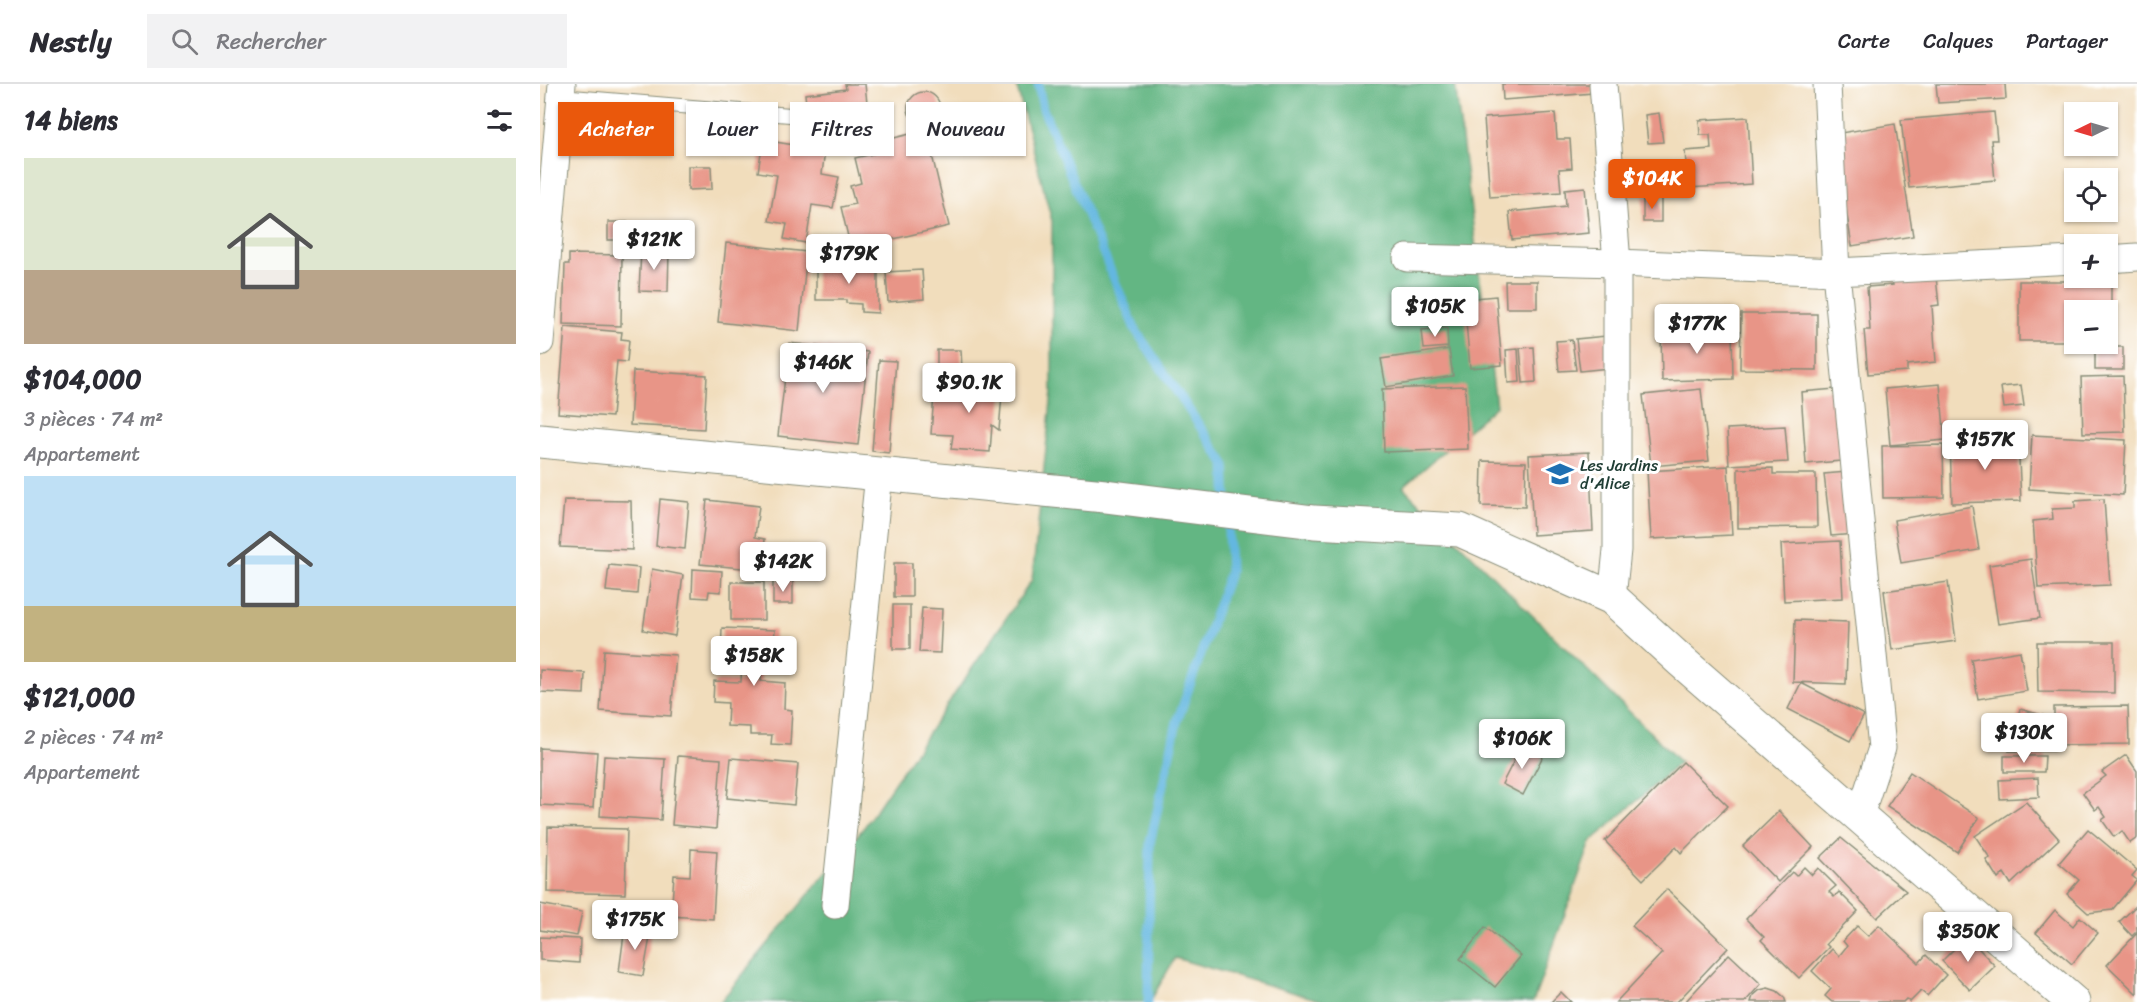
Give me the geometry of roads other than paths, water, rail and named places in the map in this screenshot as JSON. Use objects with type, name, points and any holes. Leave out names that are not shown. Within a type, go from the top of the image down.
[{"type":"street","points":[[1603,84],[1617,263],[1617,550],[1612,598]]},
{"type":"street","points":[[1827,84],[1836,272],[1882,748],[1860,815]]},
{"type":"street","points":[[540,342],[554,91]]},
{"type":"street","points":[[2118,258],[2137,257]]},
{"type":"street","points":[[1407,258],[1617,263],[1836,272],[2064,261]]},
{"type":"street","points":[[540,441],[1106,496],[1314,522],[1460,530],[1612,598],[1681,661],[2073,1002]]},
{"type":"street","points":[[836,905],[879,474]]},
{"type":"lane","points":[[554,91],[790,115]]},
{"type":"waterway","points":[[1038,84],[1043,109],[1135,329],[1225,464],[1230,571],[1177,722],[1150,843],[1148,1002]]},
{"type":"place","name":"Les Jardins d'Alice","points":[[1560,474]]}]
